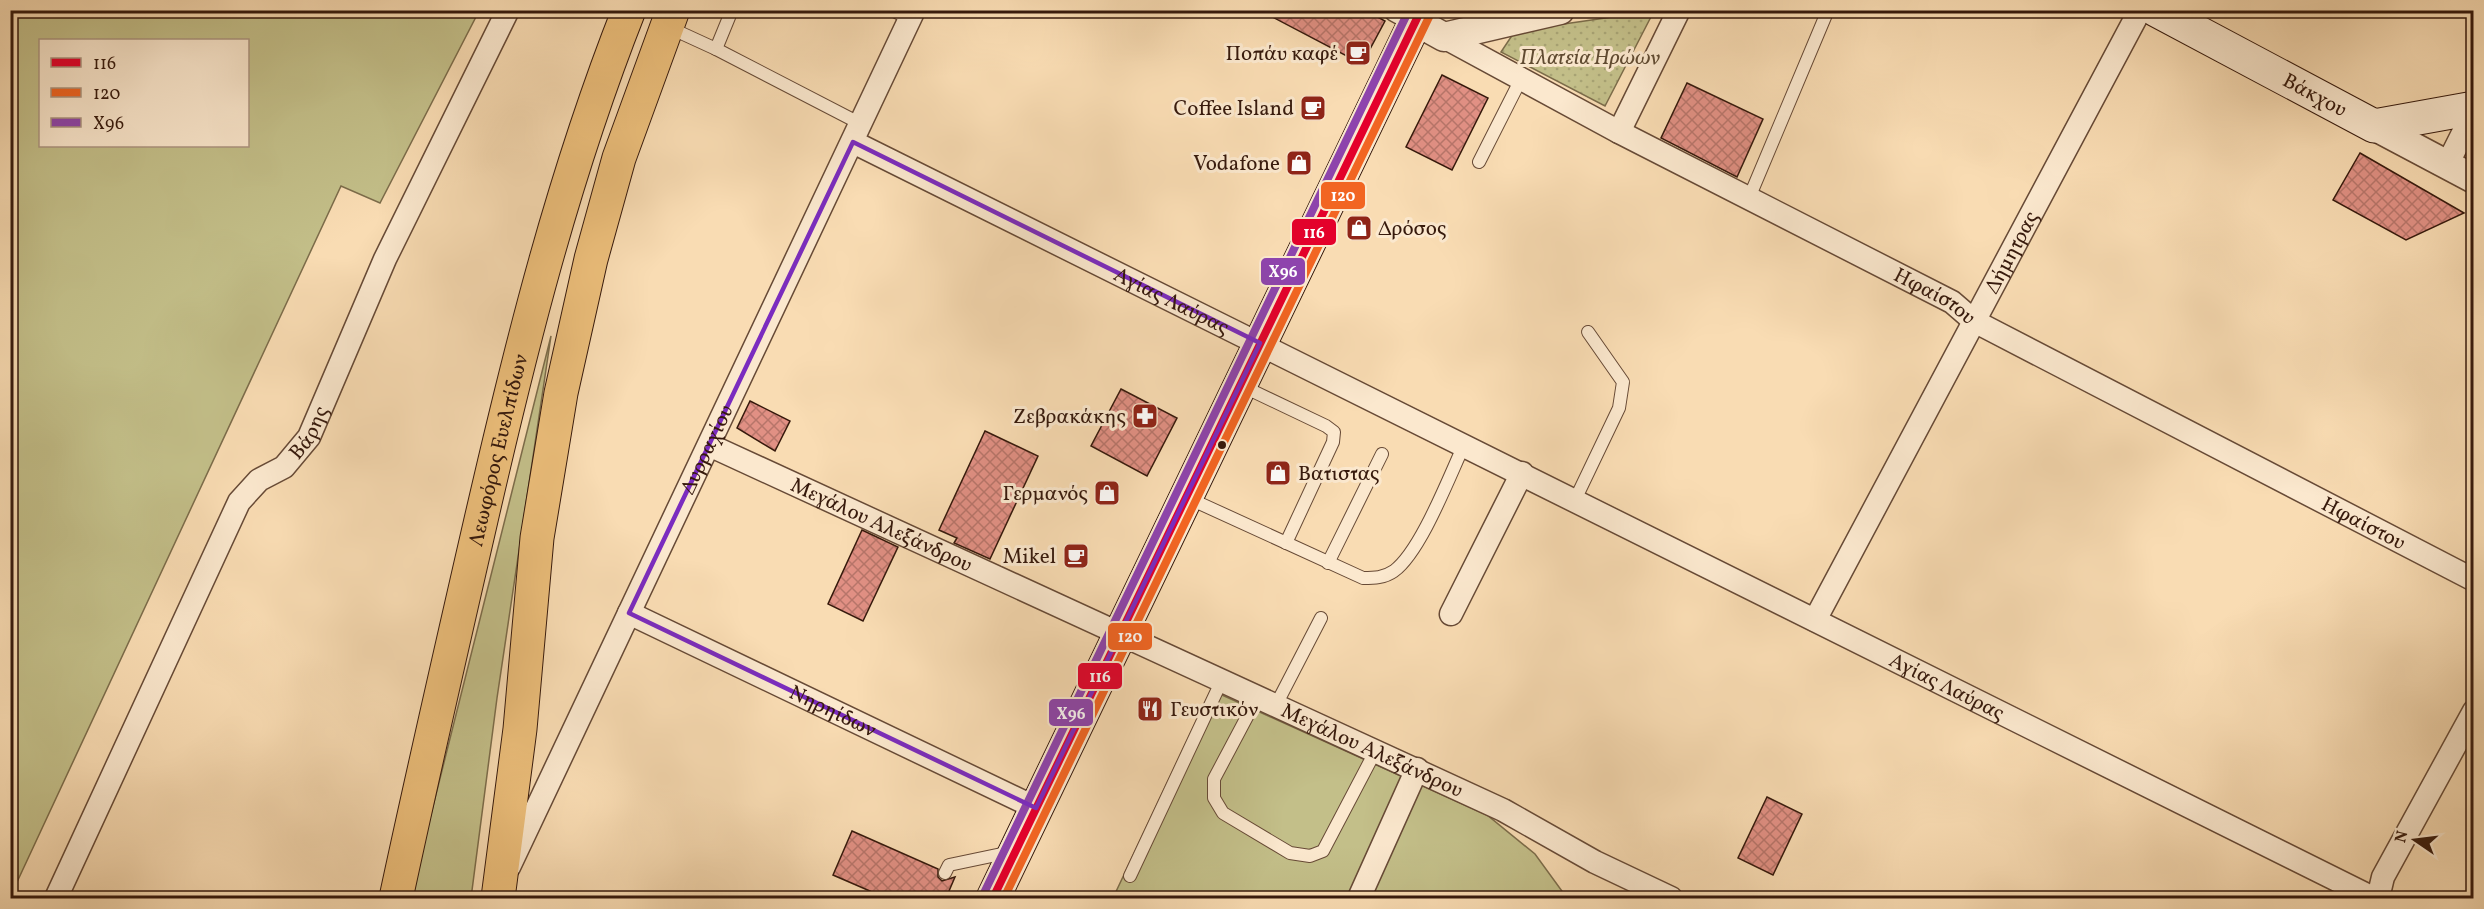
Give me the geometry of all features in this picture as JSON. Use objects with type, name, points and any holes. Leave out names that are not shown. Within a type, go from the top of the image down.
[{"type":"main road","name":"Λεωφόρος Ευελπίδων","points":[[396,898],[522,343],[557,213],[600,82],[628,10]]},
{"type":"main road","name":"Βάκχου","points":[[2156,10],[2374,126]]},
{"type":"main road","points":[[993,898],[1260,343],[1410,14]]},
{"type":"main road","points":[[499,893],[520,729],[537,538],[561,393],[591,259],[619,158],[670,19]]},
{"type":"main road","points":[[2374,126],[2474,109]]},
{"type":"street","name":"Βάρης","points":[[56,898],[239,502],[259,480],[284,467],[309,437],[385,259],[508,10]]},
{"type":"street","points":[[1444,37],[1560,10]]},
{"type":"street","points":[[1619,132],[1679,10]]},
{"type":"street","name":"Δήμητρας","points":[[1815,620],[2140,10]]},
{"type":"street","name":"Δυρραχίου","points":[[499,893],[857,133],[905,13]]},
{"type":"street","name":"Ηφαίστου","points":[[1410,14],[1444,37],[1619,132],[1952,302],[1974,321],[2474,580]]},
{"type":"street","points":[[2447,165],[2474,109]]},
{"type":"street","name":"Βάκχου","points":[[2374,126],[2474,179]]},
{"type":"street","name":"Αγίας Λαύρας","points":[[857,133],[1260,343],[2373,898]]},
{"type":"street","name":"Μεγάλου Αλεξάνδρου","points":[[709,445],[1417,769],[1503,810],[1595,862],[1671,898]]},
{"type":"street","points":[[1451,614],[1522,473]]},
{"type":"street","name":"Νηρηίδων","points":[[630,613],[1036,808]]},
{"type":"street","points":[[2379,898],[2383,877],[2474,711]]},
{"type":"street","points":[[1359,898],[1417,769]]},
{"type":"lane","points":[[716,49],[732,10]]},
{"type":"lane","points":[[1749,198],[1828,10]]},
{"type":"lane","points":[[670,19],[857,133]]},
{"type":"lane","points":[[1479,162],[1521,79]]},
{"type":"lane","points":[[1575,500],[1619,408],[1623,394],[1623,382],[1588,332]]},
{"type":"lane","points":[[1240,385],[1334,432],[1333,442],[1286,543]]},
{"type":"lane","points":[[1186,497],[1363,578],[1379,578],[1394,571],[1412,549],[1464,445]]},
{"type":"lane","points":[[1328,562],[1382,454]]},
{"type":"lane","points":[[1321,618],[1214,779],[1214,798],[1223,813],[1290,853],[1310,856],[1323,851],[1376,750]]},
{"type":"lane","points":[[1130,876],[1222,680]]},
{"type":"lane","points":[[945,873],[949,865],[1016,851]]},
{"type":"highlighted area","points":[[853,142],[1260,343],[1036,808],[629,613]]},
{"type":"green space","points":[[11,10],[479,11],[380,203],[341,186],[11,895]]},
{"type":"green space","name":"Πλατεία Ηρώων","points":[[1654,11],[1605,106],[1501,52],[1515,31]]},
{"type":"green space","points":[[551,336],[497,698],[471,898],[410,898]]},
{"type":"green space","points":[[1211,690],[1487,815],[1535,854],[1567,898],[1113,898]]},
{"type":"building","points":[[1259,10],[1365,10],[1385,21],[1362,64]]},
{"type":"building","points":[[1442,75],[1488,98],[1452,170],[1406,147]]},
{"type":"building","points":[[1687,83],[1763,119],[1737,177],[1661,138]]},
{"type":"building","points":[[2360,153],[2464,213],[2406,240],[2333,200]]},
{"type":"building","points":[[1121,389],[1177,418],[1147,476],[1091,446]]},
{"type":"building","points":[[750,401],[790,421],[775,451],[737,428]]},
{"type":"building","points":[[985,431],[1038,456],[990,559],[954,543],[957,538],[939,530]]},
{"type":"building","points":[[862,530],[898,547],[863,621],[828,604]]},
{"type":"building","points":[[1767,797],[1802,814],[1773,875],[1738,858]]},
{"type":"building","points":[[852,831],[938,869],[938,877],[942,881],[955,877],[946,898],[886,898],[833,875]]},
{"type":"transit line","name":"Χ96","points":[[984,893],[1409,10]]},
{"type":"transit line","name":"116","points":[[993,898],[1421,10]]},
{"type":"transit line","name":"120","points":[[1004,898],[1430,15]]},
{"type":"place","name":"Ποπάυ καφέ","points":[[1358,53]]},
{"type":"place","name":"Coffee Island","points":[[1313,108]]},
{"type":"place","name":"Vodafone","points":[[1299,163]]},
{"type":"place","name":"Δρόσος","points":[[1359,228]]},
{"type":"place","name":"Ζεβρακάκης","points":[[1145,416]]},
{"type":"place","name":"Βατιστας","points":[[1278,473]]},
{"type":"place","name":"Γερμανός","points":[[1107,493]]},
{"type":"place","name":"Mikel","points":[[1076,556]]},
{"type":"place","name":"Γευστικόν","points":[[1150,709]]}]
